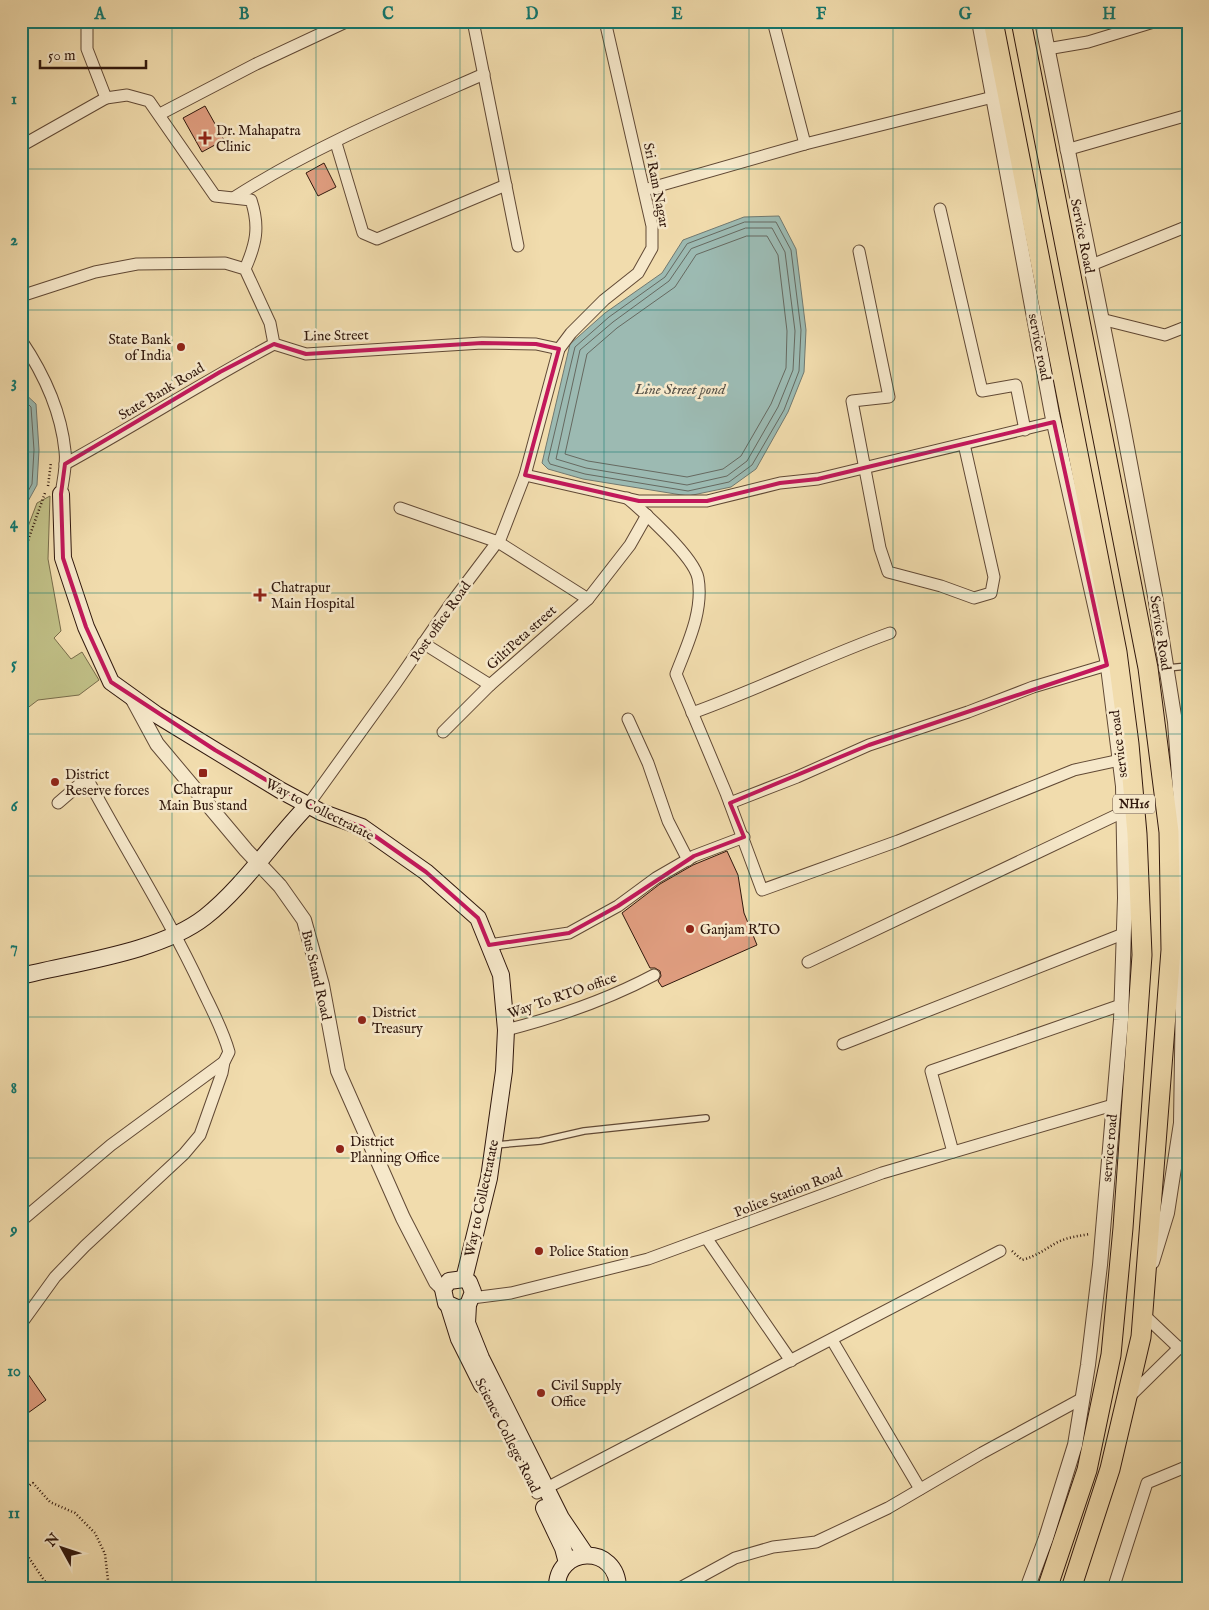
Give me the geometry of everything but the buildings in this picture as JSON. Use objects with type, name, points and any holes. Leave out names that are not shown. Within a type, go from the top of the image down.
[{"type":"highway","name":"NH16","points":[[993,21],[1117,652],[1130,744],[1142,955],[1124,1228],[1111,1355],[1088,1470],[1047,1589]]},
{"type":"highway","name":"NH16","points":[[1021,21],[1148,668],[1169,832],[1170,950],[1143,1314],[1136,1364],[1110,1469],[1071,1589]]},
{"type":"main road","name":"Way to Collectratate","points":[[61,494],[63,558],[86,627],[111,682],[215,750],[308,805],[362,827],[426,872],[478,918],[501,975],[506,1030],[504,1071],[488,1178],[464,1279]]},
{"type":"main road","name":"Post office Road","points":[[21,976],[118,954],[157,942],[203,918],[227,898],[257,861],[308,805]]},
{"type":"main road","points":[[464,1279],[472,1287],[470,1302],[459,1309],[450,1307],[443,1299],[443,1289],[449,1280],[464,1279]]},
{"type":"main road","name":"Science College Road","points":[[470,1302],[467,1323],[481,1358],[542,1490],[567,1563]]},
{"type":"main road","name":"Science College Road","points":[[450,1307],[458,1339],[542,1490],[586,1555]]},
{"type":"main road","points":[[557,1589],[558,1578],[567,1563],[586,1555],[596,1556],[606,1561],[618,1583],[630,1589]]},
{"type":"street","points":[[87,21],[87,49],[106,98]]},
{"type":"street","points":[[160,114],[256,64],[348,21]]},
{"type":"street","name":"Sri Ram Nagar","points":[[559,349],[571,333],[604,300],[638,272],[652,248],[652,226],[605,21]]},
{"type":"street","points":[[774,21],[805,144]]},
{"type":"street","name":"service road","points":[[979,21],[1054,422],[1108,665],[1120,760],[1123,812],[1124,934],[1121,1005],[1103,1232],[1083,1398],[1075,1445],[1046,1538],[1026,1589]]},
{"type":"street","name":"Service Road","points":[[1042,21],[1089,266],[1124,431],[1183,762],[1187,857],[1181,1124],[1167,1213],[1146,1281]]},
{"type":"street","points":[[1047,49],[1088,42],[1157,21]]},
{"type":"street","points":[[474,26],[518,246]]},
{"type":"street","points":[[235,197],[262,180],[336,143],[484,74]]},
{"type":"street","points":[[21,146],[106,98],[128,95],[149,101],[160,114],[197,173],[215,196],[251,200],[257,218],[255,242],[245,269],[270,323],[274,344]]},
{"type":"street","points":[[644,190],[805,144],[993,97]]},
{"type":"street","points":[[1066,150],[1188,115]]},
{"type":"street","points":[[336,143],[363,233],[377,239],[506,185]]},
{"type":"street","points":[[940,209],[982,391],[1016,386],[1025,430]]},
{"type":"street","points":[[1089,266],[1188,226]]},
{"type":"street","points":[[860,251],[889,397],[852,401],[880,548],[888,572],[941,586],[974,598],[991,593],[994,577],[964,444]]},
{"type":"street","points":[[21,296],[95,272],[137,264],[225,263],[245,269]]},
{"type":"street","points":[[1101,319],[1166,335],[1188,326]]},
{"type":"street","points":[[21,340],[40,368],[59,412],[66,452],[61,494]]},
{"type":"street","name":"Line Street","points":[[274,344],[306,354],[482,343],[536,344],[559,349]]},
{"type":"street","name":"State Bank Road","points":[[65,464],[160,410],[220,372],[274,344]]},
{"type":"street","name":"Post office Road","points":[[308,805],[423,643],[498,542],[525,475],[559,349]]},
{"type":"street","points":[[525,475],[639,500],[707,501],[780,483],[818,479],[1054,422]]},
{"type":"street","points":[[627,498],[647,515],[681,551],[698,577],[697,617],[676,674],[744,836],[762,890],[906,837],[1074,770],[1120,760]]},
{"type":"street","points":[[400,508],[498,542],[588,599]]},
{"type":"street","name":"GiltiPeta street","points":[[423,643],[490,685],[561,620],[588,599],[630,545],[647,515]]},
{"type":"street","points":[[692,713],[732,699],[831,654],[890,633]]},
{"type":"street","points":[[730,803],[798,777],[869,745],[968,712],[1033,687],[1108,665]]},
{"type":"street","points":[[443,732],[490,685]]},
{"type":"street","name":"Bus Stand Road","points":[[131,696],[157,744],[280,886],[304,920],[322,984],[338,1071],[403,1218],[436,1282],[443,1289]]},
{"type":"street","points":[[628,719],[648,763],[668,821],[688,860]]},
{"type":"street","points":[[21,1324],[43,1292],[61,1271],[172,1165],[200,1135],[229,1052],[224,1033],[182,945],[87,778],[58,803]]},
{"type":"street","points":[[808,962],[1123,812]]},
{"type":"street","points":[[489,945],[568,933],[618,906],[656,878],[688,860],[744,836]]},
{"type":"street","points":[[844,1044],[1124,934]]},
{"type":"street","name":"Way To RTO office","points":[[506,1030],[584,1007],[632,987],[654,975]]},
{"type":"street","points":[[953,1152],[931,1071],[1121,1005]]},
{"type":"street","points":[[21,1221],[111,1145],[224,1062]]},
{"type":"street","name":"Police Station Road","points":[[470,1302],[648,1259],[707,1239],[882,1173],[1113,1105]]},
{"type":"street","points":[[707,1239],[791,1361]]},
{"type":"street","points":[[542,1490],[1000,1252]]},
{"type":"street","points":[[1127,1399],[1184,1346],[1143,1314]]},
{"type":"street","points":[[832,1340],[920,1489]]},
{"type":"street","points":[[678,1589],[735,1558],[773,1547],[816,1542],[888,1508],[1083,1398]]},
{"type":"street","points":[[1113,1589],[1147,1483],[1188,1466]]},
{"type":"lane","points":[[1167,668],[1188,666]]},
{"type":"lane","points":[[493,1146],[540,1141],[584,1131],[706,1118]]},
{"type":"path","points":[[474,26],[504,21]]},
{"type":"path","points":[[21,560],[48,485],[52,457]]},
{"type":"path","points":[[21,634],[24,641],[21,643]]},
{"type":"path","points":[[21,680],[27,676]]},
{"type":"path","points":[[1000,1252],[1012,1251],[1022,1260],[1037,1256],[1058,1242],[1072,1237],[1103,1232]]},
{"type":"path","points":[[21,1491],[33,1483],[50,1502],[75,1513],[95,1533],[105,1554],[109,1589]]},
{"type":"path","points":[[21,1546],[50,1589]]},
{"type":"highlighted area","points":[[482,343],[536,344],[559,349],[525,475],[639,501],[707,501],[780,483],[818,479],[1054,422],[1107,665],[869,745],[730,803],[744,837],[694,856],[618,906],[569,933],[489,945],[478,918],[426,872],[362,827],[321,812],[215,750],[111,682],[86,627],[63,558],[61,494],[65,464],[220,372],[274,344],[306,354]]},
{"type":"shaded area","points":[[50,496],[48,559],[61,631],[54,638],[71,659],[82,652],[99,680],[79,695],[38,700],[21,713],[21,545],[37,503]]},
{"type":"water","name":"Line Street pond","points":[[779,216],[796,249],[806,330],[804,372],[788,412],[756,469],[731,487],[688,496],[583,479],[548,469],[542,463],[570,344],[605,313],[662,273],[683,240],[744,217]]},
{"type":"water","points":[[21,390],[36,404],[39,450],[37,485],[21,514]]},
{"type":"place","name":"Dr. Mahapatra Clinic","points":[[205,138]]},
{"type":"place","name":"State Bank of India","points":[[181,347]]},
{"type":"place","name":"Chatrapur Main Hospital","points":[[260,595]]},
{"type":"place","name":"Chatrapur Main Bus stand","points":[[203,773]]},
{"type":"place","name":"District Reserve forces","points":[[55,782]]},
{"type":"place","name":"Ganjam RTO","points":[[690,929]]},
{"type":"place","name":"District Treasury","points":[[362,1020]]},
{"type":"place","name":"District Planning Office","points":[[340,1149]]},
{"type":"place","name":"Police Station","points":[[539,1251]]},
{"type":"place","name":"Civil Supply Office","points":[[541,1393]]}]
